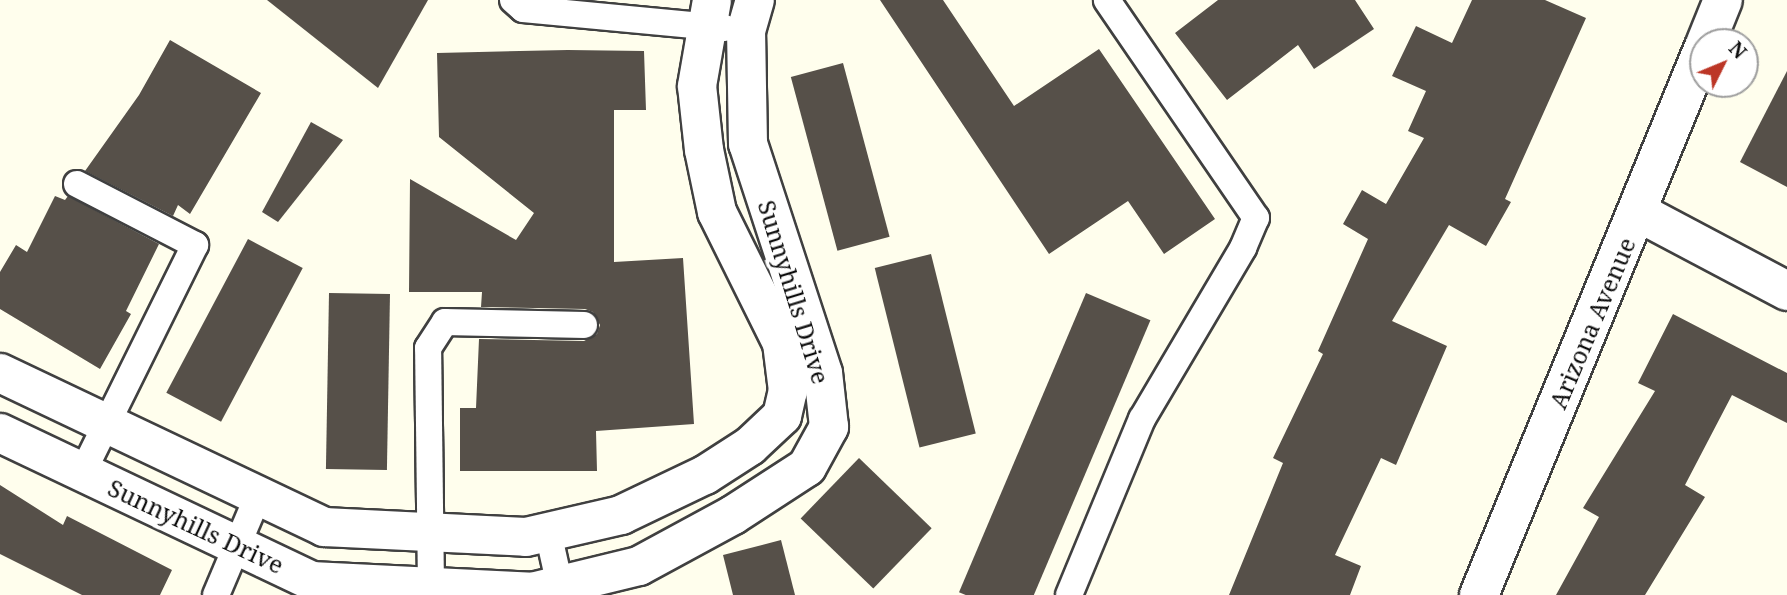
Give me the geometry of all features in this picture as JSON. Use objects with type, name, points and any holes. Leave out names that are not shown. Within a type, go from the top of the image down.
[{"type":"street","points":[[1712,28],[1723,0]]},
{"type":"street","name":"Sunnyhills Drive","points":[[0,373],[324,527],[526,537],[621,514],[705,475],[750,446],[782,416],[788,391],[782,344],[717,212],[704,150],[697,86],[708,13]]},
{"type":"street","name":"Sunnyhills Drive","points":[[0,433],[311,581],[532,592],[561,590],[639,566],[733,515],[807,467],[829,427],[823,373],[748,144],[750,15]]},
{"type":"street","name":"Arizona Avenue","points":[[1479,595],[1689,84]]},
{"type":"street","points":[[1638,212],[1787,291]]},
{"type":"lane","points":[[513,0],[523,9],[750,15]]},
{"type":"lane","points":[[1069,595],[1142,419],[1243,248],[1256,218],[1107,0]]},
{"type":"lane","points":[[77,184],[195,245],[83,472]]},
{"type":"lane","points":[[430,587],[428,348],[445,322],[584,325]]},
{"type":"lane","points":[[216,595],[258,496]]},
{"type":"lane","points":[[548,532],[561,590]]},
{"type":"building","points":[[267,0],[428,0],[378,88]]},
{"type":"building","points":[[880,0],[943,0],[1014,106],[1099,49],[1215,219],[1164,254],[1128,201],[1049,254]]},
{"type":"building","points":[[1218,0],[1355,0],[1374,29],[1314,69],[1298,45],[1227,100],[1175,33]]},
{"type":"building","points":[[1472,0],[1545,0],[1586,18],[1505,199],[1511,202],[1486,246],[1449,225],[1392,321],[1447,346],[1396,465],[1381,458],[1335,555],[1361,566],[1350,595],[1229,595],[1283,463],[1273,458],[1323,354],[1318,351],[1368,239],[1343,224],[1362,190],[1386,204],[1424,138],[1408,131],[1426,91],[1392,76],[1416,26],[1452,43]]},
{"type":"building","points":[[170,40],[261,93],[190,214],[178,205],[173,216],[85,171],[139,95]]},
{"type":"building","points":[[644,51],[646,110],[614,110],[614,262],[683,258],[694,424],[596,431],[597,471],[460,471],[460,408],[476,408],[479,339],[584,341],[597,334],[600,325],[593,312],[585,309],[481,307],[482,292],[409,292],[410,179],[516,240],[534,213],[439,137],[437,53]]},
{"type":"building","points":[[843,63],[890,237],[837,251],[791,77]]},
{"type":"building","points":[[1787,71],[1787,187],[1740,162]]},
{"type":"building","points":[[311,122],[343,140],[278,222],[262,212]]},
{"type":"building","points":[[55,196],[65,200],[68,196],[159,244],[126,311],[131,314],[100,369],[0,309],[0,272],[16,245],[27,252]]},
{"type":"building","points":[[248,239],[303,268],[221,422],[166,393]]},
{"type":"building","points":[[931,254],[976,434],[919,448],[875,268]]},
{"type":"building","points":[[329,293],[390,294],[387,470],[326,469]]},
{"type":"building","points":[[1086,293],[1150,320],[1034,595],[966,595],[959,592]]},
{"type":"building","points":[[1673,314],[1787,373],[1787,423],[1732,395],[1685,485],[1705,497],[1645,595],[1556,595],[1599,517],[1583,508],[1655,391],[1638,383]]},
{"type":"building","points":[[859,458],[932,528],[873,589],[801,518]]},
{"type":"building","points":[[0,485],[63,525],[67,516],[172,570],[160,595],[82,595],[0,554]]},
{"type":"building","points":[[781,540],[795,595],[733,595],[723,555]]}]
